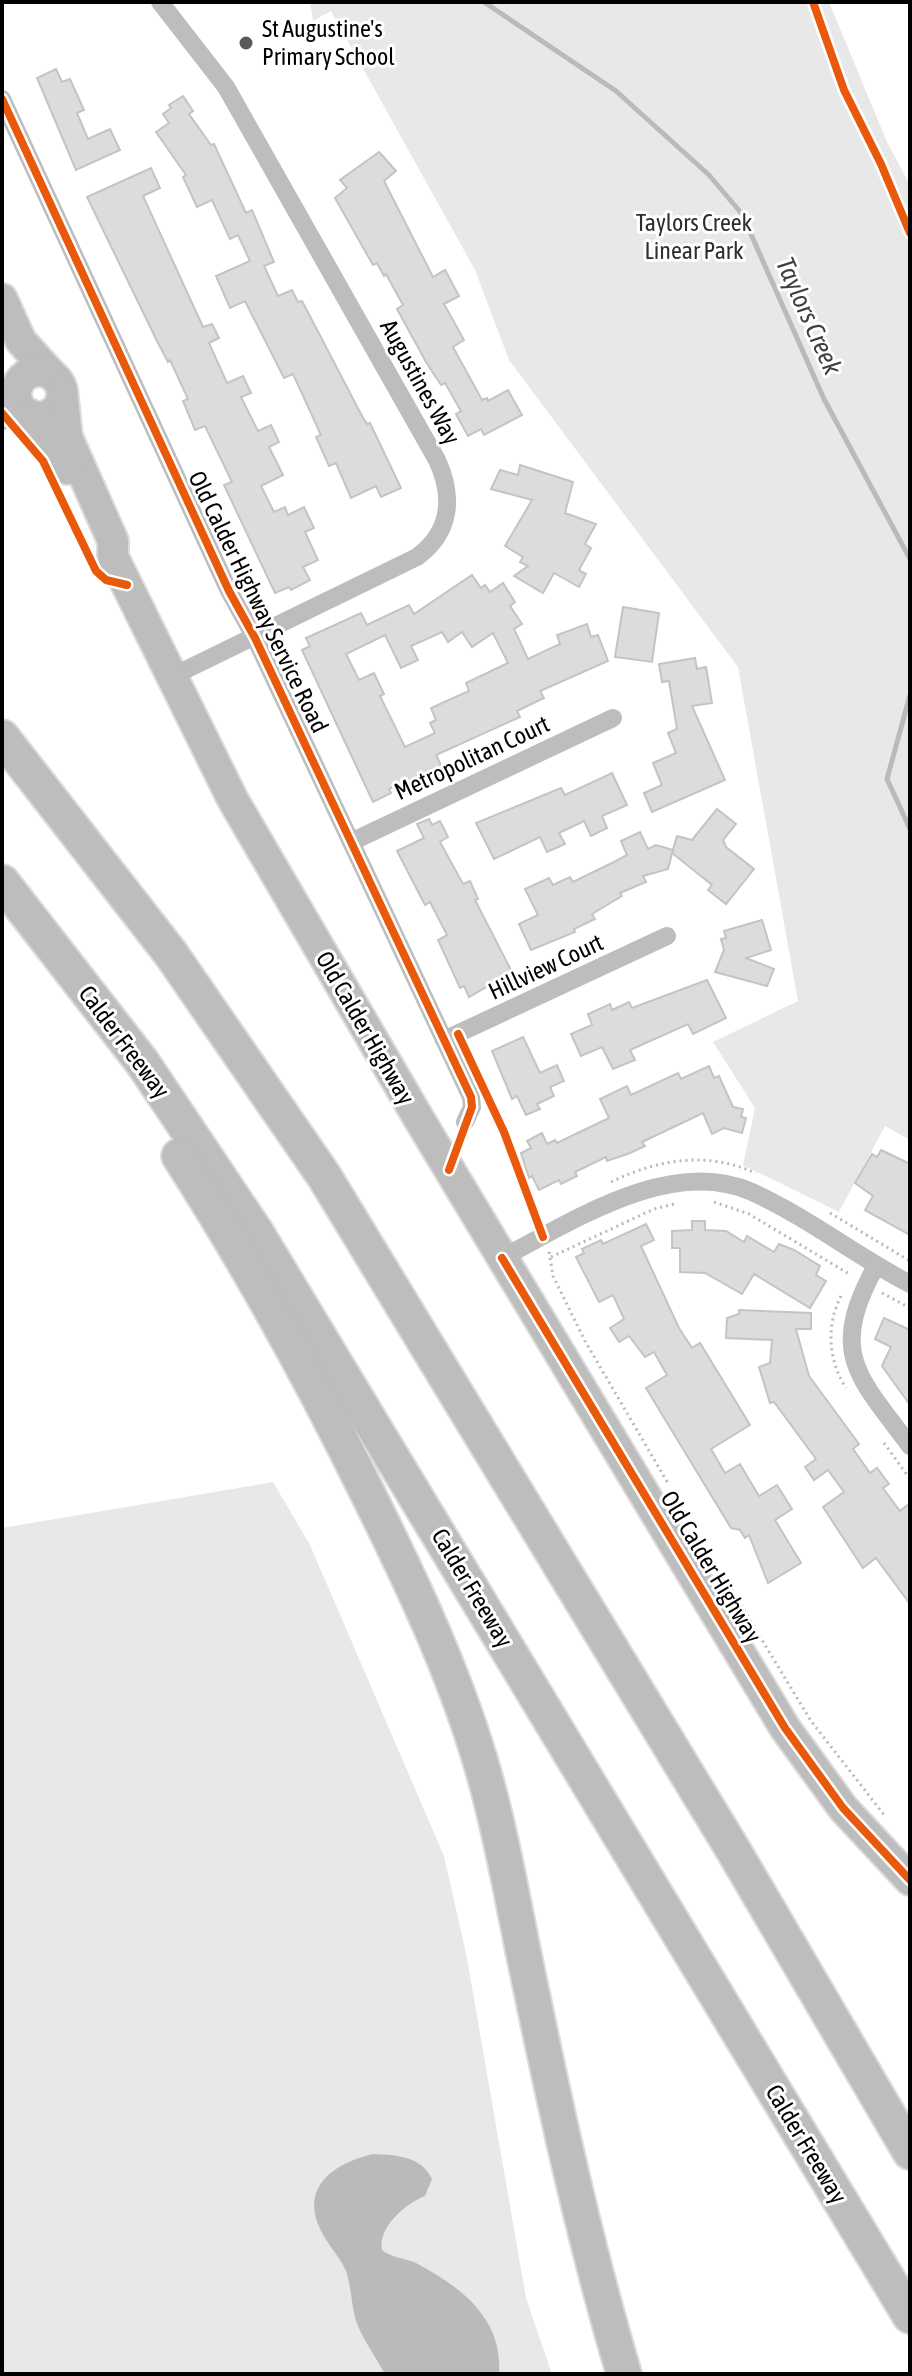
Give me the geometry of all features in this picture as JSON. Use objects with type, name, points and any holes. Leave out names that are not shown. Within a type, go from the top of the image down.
[{"type":"highway","points":[[2,737],[171,954],[315,1163],[735,1853],[910,2152]]},
{"type":"highway","name":"Calder Freeway","points":[[2,882],[142,1062],[256,1232],[910,2316]]},
{"type":"highway","points":[[2,894],[90,1019],[251,1274],[337,1430],[424,1608],[460,1698],[490,1797],[549,2071],[624,2374]]},
{"type":"highway","points":[[735,1853],[910,2122]]},
{"type":"main road","points":[[2,299],[21,341],[56,382],[53,412],[16,404],[31,372],[56,382]]},
{"type":"main road","name":"Old Calder Highway","points":[[2,341],[16,404],[60,454],[100,547],[113,557]]},
{"type":"main road","name":"Old Calder Highway","points":[[56,382],[67,437],[113,541],[113,557],[233,800],[502,1258],[785,1728],[843,1808],[910,1880]]},
{"type":"street","name":"Augustines Way","points":[[160,2],[226,87],[437,460],[448,491],[447,515],[429,549],[171,677]]},
{"type":"street","name":"Old Calder Highway Service Road","points":[[2,99],[229,591],[255,638],[471,1097],[472,1107],[465,1122]]},
{"type":"street","name":"Metropolitan Court","points":[[351,842],[613,718]]},
{"type":"street","name":"Hillview Court","points":[[444,1040],[667,936]]},
{"type":"street","points":[[502,1258],[649,1189],[708,1180],[753,1193],[910,1284]]},
{"type":"street","points":[[876,1266],[853,1317],[851,1352],[868,1389],[910,1446]]},
{"type":"path","points":[[551,1257],[654,1209],[684,1201]]},
{"type":"path","points":[[709,1201],[749,1214],[910,1308]]},
{"type":"path","points":[[543,1237],[551,1257],[553,1276],[585,1341],[672,1492]]},
{"type":"path","points":[[879,1303],[884,1294]]},
{"type":"path","points":[[716,1565],[811,1721],[891,1823]]},
{"type":"green space","name":"Taylors Creek Linear Park","points":[[310,2],[829,2],[887,142],[910,185],[910,1140],[885,1126],[839,1212],[743,1165],[755,1108],[713,1042],[798,1001],[738,667],[509,360],[475,270],[331,11],[313,21]]},
{"type":"green space","points":[[273,1482],[310,1545],[444,1856],[466,1953],[526,2298],[552,2374],[2,2374],[2,1528]]},
{"type":"shaded area","points":[[373,2154],[415,2161],[432,2179],[425,2196],[394,2217],[384,2233],[382,2250],[433,2272],[476,2306],[494,2336],[499,2374],[385,2374],[367,2344],[356,2319],[346,2271],[321,2230],[314,2210],[319,2186],[327,2177],[348,2163]]},
{"type":"building","points":[[56,69],[62,82],[70,79],[84,110],[77,113],[88,139],[110,129],[120,150],[76,170],[37,78]]},
{"type":"building","points":[[183,96],[193,111],[189,114],[211,145],[214,144],[246,213],[252,210],[274,262],[264,266],[278,296],[292,290],[298,302],[302,301],[362,416],[367,424],[370,423],[401,488],[381,497],[376,486],[351,498],[336,463],[329,466],[316,437],[321,435],[293,374],[284,378],[245,301],[230,308],[216,276],[250,261],[238,235],[230,239],[212,200],[197,207],[183,177],[186,175],[156,132],[169,123],[163,114],[171,108],[169,105]]},
{"type":"building","points":[[379,152],[396,171],[384,181],[433,277],[445,270],[459,296],[444,304],[464,340],[453,347],[482,400],[487,398],[488,401],[508,390],[522,415],[484,435],[481,429],[468,436],[456,414],[461,411],[445,383],[441,385],[426,362],[397,309],[403,305],[386,274],[384,276],[377,263],[373,265],[335,198],[347,188],[340,180]]},
{"type":"building","points":[[151,168],[160,188],[143,196],[203,327],[212,324],[219,338],[209,343],[227,383],[243,376],[251,393],[241,397],[258,431],[271,425],[279,442],[269,447],[283,475],[261,486],[274,512],[285,507],[288,515],[304,507],[314,528],[305,532],[318,560],[303,567],[310,580],[291,590],[289,587],[275,593],[224,485],[232,482],[205,426],[195,430],[183,401],[188,399],[170,360],[168,362],[157,341],[87,197]]},
{"type":"building","points":[[520,465],[573,482],[565,513],[596,524],[585,544],[591,548],[579,570],[586,574],[579,587],[554,573],[543,593],[514,576],[528,566],[520,562],[523,557],[505,546],[532,500],[491,489],[500,470],[518,475]]},
{"type":"building","points":[[472,575],[481,588],[485,585],[490,592],[503,583],[515,602],[510,606],[522,624],[514,629],[528,659],[560,644],[557,635],[587,624],[591,637],[598,635],[608,661],[540,691],[544,698],[517,711],[520,717],[436,755],[441,765],[389,789],[391,793],[373,802],[302,650],[310,646],[306,638],[361,613],[367,625],[409,605],[414,614]],"holes":[[[442,632],[448,642],[462,632],[472,647],[493,633],[508,663],[466,683],[469,691],[431,708],[436,720],[430,723],[435,733],[405,747],[380,696],[384,694],[374,673],[359,680],[346,654],[385,635],[401,668],[418,660],[411,646]]]},
{"type":"building","points":[[623,607],[659,613],[652,662],[615,657]]},
{"type":"building","points":[[695,658],[697,669],[706,667],[712,703],[692,706],[725,780],[652,812],[644,793],[662,785],[653,763],[676,753],[668,733],[677,729],[669,681],[662,682],[659,664]]},
{"type":"building","points":[[612,773],[627,805],[602,816],[607,828],[591,836],[584,821],[559,833],[565,844],[547,852],[540,837],[494,859],[476,823],[561,788],[565,795]]},
{"type":"building","points":[[717,809],[736,824],[723,840],[726,847],[754,869],[726,904],[708,890],[712,885],[672,853],[677,836],[692,840]]},
{"type":"building","points":[[429,819],[432,825],[440,821],[448,837],[440,842],[463,884],[470,881],[478,899],[475,900],[512,972],[469,997],[464,986],[460,988],[438,940],[447,935],[430,902],[425,905],[397,851],[424,838],[417,824]]},
{"type":"building","points":[[640,832],[648,849],[656,845],[673,850],[668,869],[643,876],[646,882],[620,893],[622,896],[592,914],[595,919],[574,929],[575,932],[531,950],[519,924],[538,915],[525,889],[549,878],[553,885],[570,877],[573,882],[612,863],[627,855],[621,841]]},
{"type":"building","points":[[762,920],[771,950],[746,958],[774,969],[767,986],[715,972],[724,950],[721,939],[726,938],[724,931]]},
{"type":"building","points":[[707,980],[726,1018],[693,1034],[688,1024],[630,1050],[635,1060],[613,1069],[602,1047],[581,1056],[571,1034],[592,1025],[588,1014],[610,1004],[612,1010],[629,1002],[632,1008]]},
{"type":"building","points":[[523,1037],[540,1073],[557,1065],[564,1081],[550,1087],[554,1096],[537,1104],[540,1109],[526,1115],[517,1096],[512,1099],[492,1051]]},
{"type":"building","points":[[709,1066],[714,1078],[719,1076],[733,1107],[743,1109],[741,1117],[746,1118],[742,1133],[724,1128],[712,1134],[703,1113],[642,1142],[645,1146],[630,1153],[607,1161],[606,1157],[575,1172],[577,1176],[561,1184],[559,1180],[539,1190],[532,1176],[529,1178],[521,1153],[531,1148],[527,1141],[542,1133],[547,1144],[555,1140],[557,1143],[609,1118],[600,1099],[627,1086],[631,1095],[678,1073],[681,1079]]},
{"type":"building","points":[[881,1150],[910,1164],[910,1235],[865,1210],[873,1196],[855,1183],[872,1154],[877,1157]]},
{"type":"building","points":[[692,1221],[705,1221],[705,1230],[726,1231],[744,1242],[747,1236],[774,1252],[779,1244],[794,1250],[820,1266],[816,1275],[826,1281],[810,1308],[754,1274],[742,1294],[705,1273],[680,1272],[680,1248],[672,1248],[672,1231],[692,1230]]},
{"type":"building","points":[[646,1224],[654,1240],[641,1246],[679,1328],[692,1348],[700,1343],[750,1425],[711,1449],[725,1473],[740,1464],[759,1496],[777,1485],[792,1509],[775,1520],[801,1563],[768,1583],[749,1535],[745,1538],[740,1530],[731,1528],[646,1388],[667,1375],[654,1352],[645,1357],[629,1336],[619,1342],[610,1328],[624,1319],[613,1295],[599,1302],[576,1257],[584,1253],[582,1249],[601,1240],[603,1244]]},
{"type":"building","points":[[739,1310],[811,1313],[811,1329],[796,1329],[809,1376],[859,1444],[853,1449],[870,1473],[877,1468],[889,1484],[883,1488],[900,1511],[910,1503],[910,1604],[876,1558],[863,1568],[823,1507],[844,1492],[828,1470],[814,1480],[805,1467],[816,1459],[774,1402],[770,1403],[759,1367],[770,1363],[772,1340],[726,1338],[727,1318],[739,1314]]},
{"type":"building","points":[[884,1318],[910,1330],[910,1405],[882,1366],[891,1347],[875,1339]]},
{"type":"waterway","name":"Taylors Creek","points":[[484,2],[616,91],[709,175],[742,214],[824,399],[910,559]]},
{"type":"waterway","name":"Taylors Creek","points":[[910,695],[887,779],[910,829]]},
{"type":"cycle path","points":[[813,2],[844,90],[881,164],[910,233]]},
{"type":"cycle path","points":[[2,99],[229,591],[255,638],[471,1097],[472,1107],[449,1170]]},
{"type":"cycle path","points":[[2,413],[43,461],[96,571],[106,580],[127,585]]},
{"type":"cycle path","points":[[458,1034],[504,1132],[543,1237]]},
{"type":"cycle path","points":[[502,1258],[785,1728],[843,1808],[910,1880]]},
{"type":"place","name":"St Augustine's Primary School","points":[[246,43]]}]
